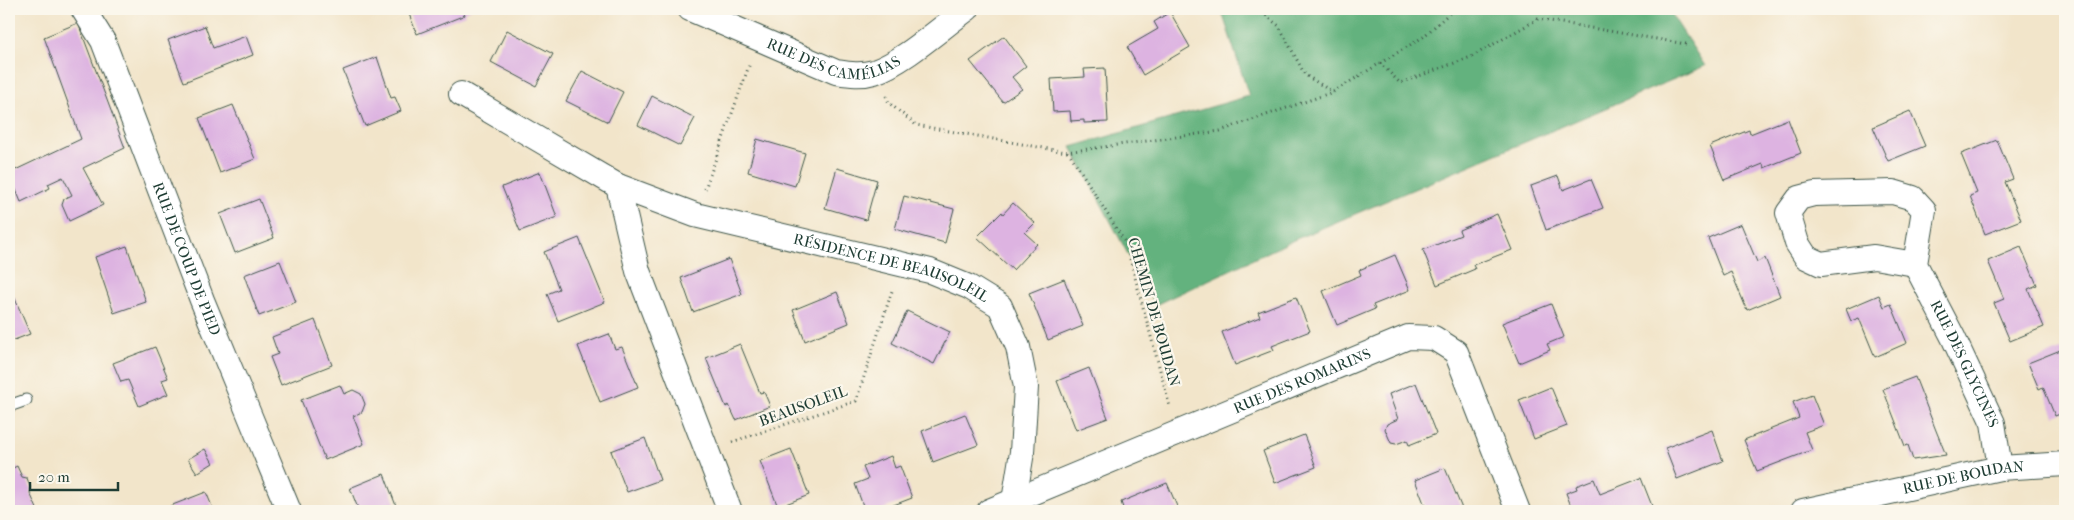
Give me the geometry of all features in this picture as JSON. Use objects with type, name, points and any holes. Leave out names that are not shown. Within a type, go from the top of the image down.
[{"type":"street","name":"RUE DE COUP DE PIED","points":[[83,9],[103,41],[202,300],[289,511]]},
{"type":"street","name":"RUE DES CAMÉLIAS","points":[[690,9],[836,72],[858,75],[874,72],[892,64],[967,9]]},
{"type":"street","name":"RÉSIDENCE DE BEAUSOLEIL","points":[[461,94],[618,186],[695,215],[930,271],[969,287],[1000,306],[1018,348],[1026,387],[1022,452],[1014,501]]},
{"type":"street","points":[[618,186],[638,271],[730,511]]},
{"type":"street","points":[[1893,192],[1913,198],[1924,210],[1915,264],[1874,257],[1821,264],[1806,257],[1797,243],[1788,213],[1799,198],[1814,194],[1893,192]]},
{"type":"street","name":"RUE DES GLYCINES","points":[[1915,264],[1953,337],[1993,422],[2000,468]]},
{"type":"street","name":"RUE DES ROMARINS","points":[[989,511],[1175,435],[1408,336],[1434,338],[1456,352],[1518,511]]},
{"type":"street","name":"RUE DE BOUDAN","points":[[1803,511],[2000,468],[2065,464]]},
{"type":"lane","points":[[9,406],[26,400]]},
{"type":"path","points":[[1258,9],[1279,26],[1305,75],[1333,92]]},
{"type":"path","points":[[874,72],[889,103],[916,125],[1066,152],[1220,131],[1333,92],[1423,37],[1454,9]]},
{"type":"path","points":[[1380,63],[1400,83],[1471,57],[1538,19],[1686,44]]},
{"type":"path","points":[[695,215],[719,153],[758,38]]},
{"type":"path","name":"CHEMIN DE BOUDAN","points":[[1066,152],[1070,154],[1126,244],[1175,427],[1175,435]]},
{"type":"path","name":"BEAUSOLEIL","points":[[707,451],[856,400],[901,264]]},
{"type":"green space","points":[[1221,9],[1668,9],[1705,66],[1296,239],[1155,305],[1071,147],[1249,96]]},
{"type":"building","points":[[407,9],[472,9],[464,12],[465,15],[417,34]]},
{"type":"building","points":[[1170,12],[1190,47],[1143,75],[1127,47],[1158,29],[1154,22]]},
{"type":"building","points":[[78,23],[125,148],[83,168],[103,205],[69,221],[62,205],[64,199],[72,195],[63,177],[48,184],[50,188],[21,202],[9,173],[81,139],[44,37]]},
{"type":"building","points":[[205,26],[213,48],[246,36],[253,55],[184,82],[168,40]]},
{"type":"building","points":[[507,30],[553,54],[536,86],[491,62]]},
{"type":"building","points":[[1004,36],[1026,66],[1012,77],[1022,89],[1003,102],[970,61]]},
{"type":"building","points":[[377,57],[391,98],[395,97],[401,111],[365,126],[343,70]]},
{"type":"building","points":[[1105,68],[1108,122],[1084,123],[1084,120],[1071,121],[1070,111],[1053,112],[1051,79],[1085,77],[1084,69]]},
{"type":"building","points":[[582,71],[623,92],[608,122],[566,101]]},
{"type":"building","points":[[652,96],[695,118],[680,146],[638,125]]},
{"type":"building","points":[[233,105],[255,159],[220,173],[199,118]]},
{"type":"building","points":[[1910,111],[1925,146],[1888,161],[1873,127]]},
{"type":"building","points":[[1788,119],[1801,153],[1764,168],[1763,164],[1724,180],[1710,146],[1749,130],[1750,134]]},
{"type":"building","points":[[757,139],[805,153],[795,186],[748,172]]},
{"type":"building","points":[[1997,140],[2013,179],[2005,182],[2021,220],[1985,234],[1970,196],[1977,193],[1961,154]]},
{"type":"building","points":[[837,168],[877,180],[866,220],[825,208]]},
{"type":"building","points":[[540,172],[557,217],[520,231],[502,187]]},
{"type":"building","points":[[1558,176],[1563,190],[1591,179],[1603,208],[1546,230],[1531,186]]},
{"type":"building","points":[[904,196],[954,209],[945,243],[895,229]]},
{"type":"building","points":[[259,199],[274,238],[235,253],[220,214]]},
{"type":"building","points":[[1013,203],[1035,223],[1025,233],[1037,244],[1013,270],[977,237]]},
{"type":"building","points":[[1497,214],[1512,250],[1473,265],[1475,269],[1437,285],[1423,250],[1461,235],[1459,230]]},
{"type":"building","points":[[1741,224],[1757,262],[1765,258],[1780,296],[1747,310],[1731,272],[1723,276],[1708,238]]},
{"type":"building","points":[[579,238],[605,302],[558,321],[547,294],[559,289],[544,252]]},
{"type":"building","points":[[127,246],[146,302],[114,313],[95,257]]},
{"type":"building","points":[[2021,247],[2037,285],[2028,289],[2044,327],[2010,341],[1994,303],[2004,299],[1988,261]]},
{"type":"building","points":[[1395,255],[1410,290],[1373,305],[1375,309],[1337,325],[1323,291],[1361,275],[1359,270]]},
{"type":"building","points":[[729,259],[742,294],[693,312],[681,278]]},
{"type":"building","points":[[280,261],[296,302],[259,316],[244,275]]},
{"type":"building","points":[[1064,279],[1083,326],[1048,340],[1029,293]]},
{"type":"building","points":[[837,292],[849,323],[805,341],[793,310]]},
{"type":"building","points":[[13,294],[30,334],[9,342],[9,295]]},
{"type":"building","points":[[1879,295],[1884,307],[1891,304],[1907,343],[1875,357],[1859,318],[1851,321],[1846,309]]},
{"type":"building","points":[[1296,297],[1310,331],[1272,346],[1274,350],[1235,365],[1222,332],[1260,317],[1258,312]]},
{"type":"building","points":[[1551,304],[1564,337],[1547,344],[1550,350],[1519,363],[1502,323]]},
{"type":"building","points":[[907,311],[950,332],[934,364],[892,343]]},
{"type":"building","points":[[315,320],[332,365],[281,385],[270,357],[278,354],[272,337]]},
{"type":"building","points":[[609,334],[615,349],[622,347],[638,387],[600,402],[578,346]]},
{"type":"building","points":[[740,344],[760,393],[764,392],[770,406],[736,420],[729,405],[726,407],[706,358]]},
{"type":"building","points":[[155,347],[168,378],[162,380],[168,394],[139,406],[128,380],[121,382],[113,363]]},
{"type":"building","points":[[2063,349],[2065,355],[2065,412],[2055,416],[2043,387],[2039,389],[2028,363]]},
{"type":"building","points":[[1089,368],[1108,418],[1076,430],[1057,381]]},
{"type":"building","points":[[1915,377],[1946,455],[1913,460],[1908,445],[1905,446],[1883,389]]},
{"type":"building","points":[[1416,383],[1436,434],[1409,445],[1407,440],[1396,444],[1391,443],[1385,429],[1387,424],[1398,419],[1389,394]]},
{"type":"building","points":[[340,385],[344,394],[353,390],[361,394],[365,404],[362,412],[353,416],[364,444],[325,460],[301,400]]},
{"type":"building","points":[[1551,387],[1567,426],[1534,439],[1519,400]]},
{"type":"building","points":[[1812,395],[1824,425],[1805,432],[1812,450],[1757,471],[1744,440],[1799,418],[1793,402]]},
{"type":"building","points":[[965,414],[978,445],[933,462],[922,431]]},
{"type":"building","points":[[1712,430],[1723,461],[1677,479],[1665,448]]},
{"type":"building","points":[[1304,435],[1316,467],[1275,483],[1263,451]]},
{"type":"building","points":[[645,438],[660,480],[627,492],[611,451]]},
{"type":"building","points":[[205,449],[213,463],[197,473],[188,459]]},
{"type":"building","points":[[791,449],[809,495],[778,507],[760,461]]},
{"type":"building","points":[[891,456],[895,468],[900,466],[912,498],[878,511],[865,511],[855,484],[868,479],[863,467]]},
{"type":"building","points":[[17,466],[22,477],[27,478],[31,489],[30,493],[38,511],[9,511],[9,470]]},
{"type":"building","points":[[1445,468],[1463,511],[1427,511],[1415,480]]},
{"type":"building","points":[[384,474],[398,511],[359,511],[350,488]]},
{"type":"building","points":[[1641,478],[1654,511],[1558,511],[1571,506],[1566,493],[1577,489],[1576,486],[1594,479],[1600,494]]},
{"type":"building","points":[[1167,483],[1179,511],[1124,511],[1121,502]]},
{"type":"building","points":[[206,492],[214,511],[172,511],[170,506]]}]
